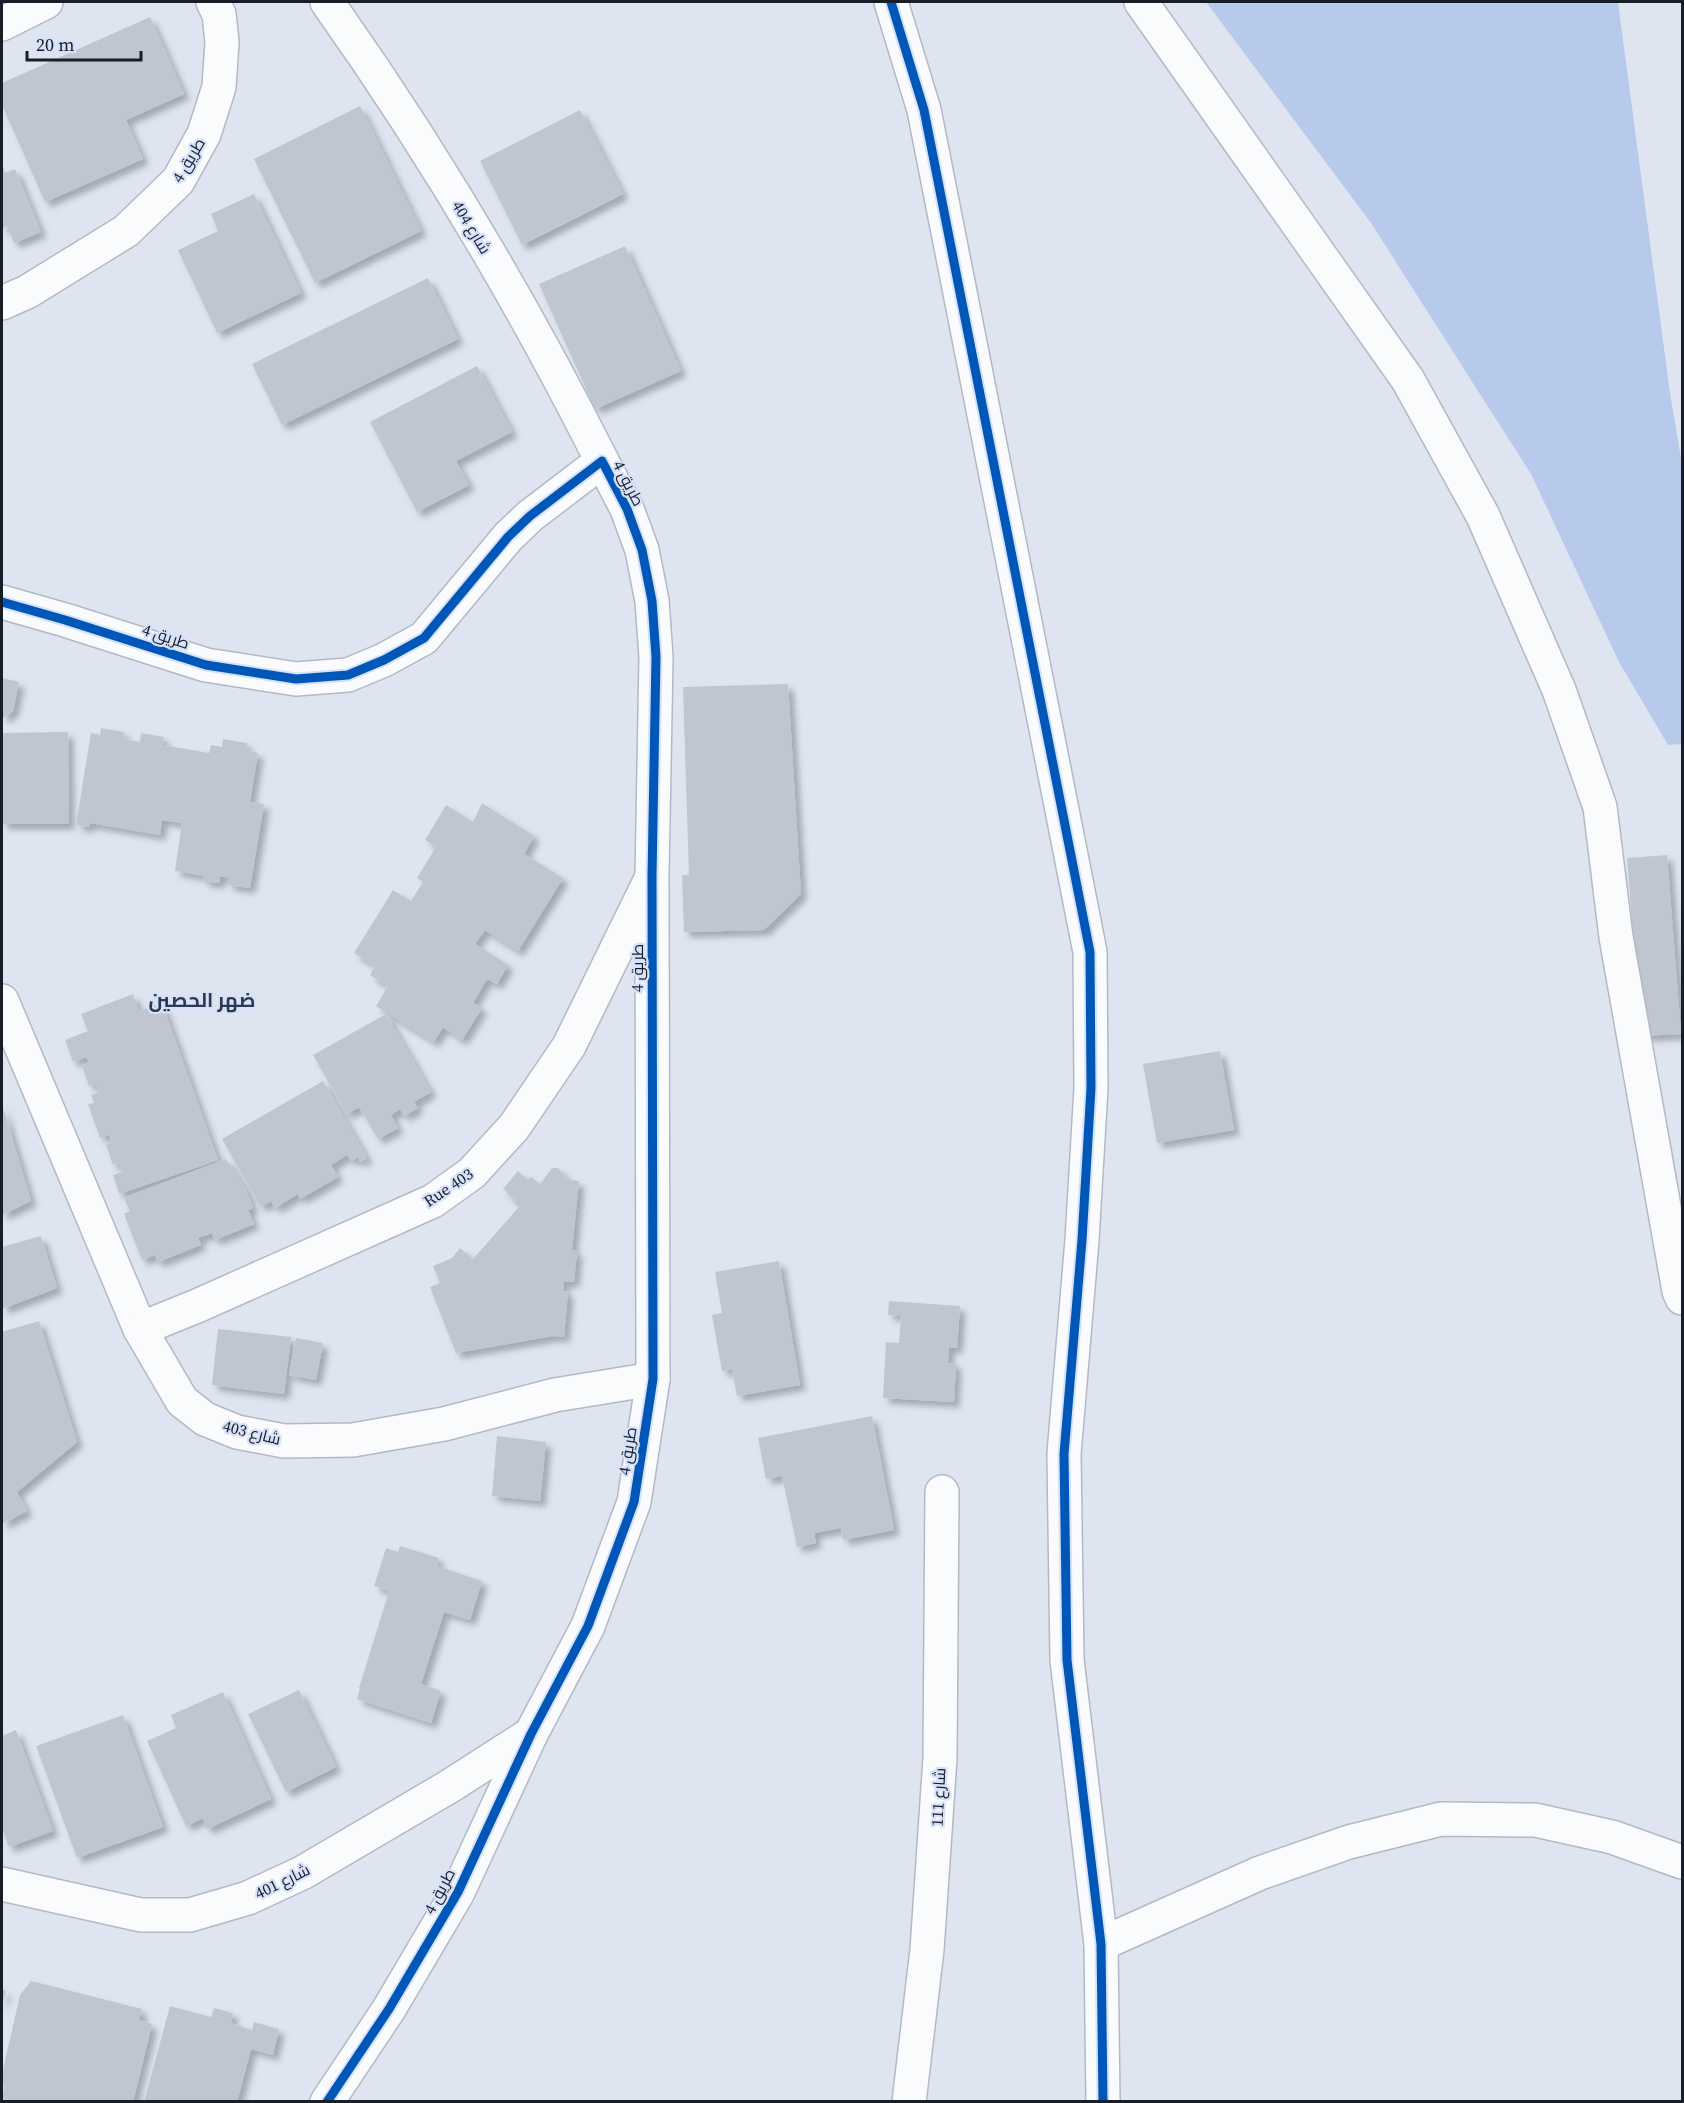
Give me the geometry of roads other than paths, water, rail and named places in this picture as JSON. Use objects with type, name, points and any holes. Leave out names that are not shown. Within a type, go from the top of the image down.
[{"type":"street","points":[[2,24],[46,2]]},
{"type":"street","name":"طريق 4","points":[[2,303],[27,292],[126,231],[178,181],[204,134],[219,87],[222,42],[219,14],[213,2]]},
{"type":"street","name":"شارع 404","points":[[327,2],[383,81],[504,278],[557,372],[602,461]]},
{"type":"street","points":[[891,2],[924,110],[1090,952],[1091,1088],[1082,1240],[1064,1454],[1067,1660],[1101,1944],[1103,2102]]},
{"type":"street","points":[[1141,2],[1408,380],[1483,516],[1559,690],[1600,807],[1616,937],[1661,1197],[1679,1291],[1683,1298]]},
{"type":"street","name":"طريق 4","points":[[2,602],[206,665],[296,679],[348,675],[384,660],[424,638],[508,537],[530,516],[602,461],[627,509],[642,550],[652,601],[656,657],[652,876],[653,1379],[634,1502],[588,1626],[531,1734],[458,1892],[389,2009],[327,2102]]},
{"type":"street","name":"Rue 403","points":[[140,1329],[433,1201],[472,1173],[514,1127],[569,1046],[652,876]]},
{"type":"street","name":"شارع 403","points":[[2,1001],[140,1329],[182,1401],[205,1419],[237,1432],[284,1441],[352,1440],[444,1424],[555,1395],[653,1379]]},
{"type":"street","name":"شارع 111","points":[[909,2102],[927,1950],[940,1769],[942,1492]]},
{"type":"street","name":"شارع 401","points":[[2,1884],[141,1915],[190,1915],[248,1898],[302,1873],[450,1786],[531,1734]]},
{"type":"street","points":[[1101,1944],[1260,1873],[1349,1842],[1441,1819],[1535,1820],[1612,1837],[1683,1862]]},
{"type":"district","name":"ضهر الحصين","points":[[202,1000]]}]
